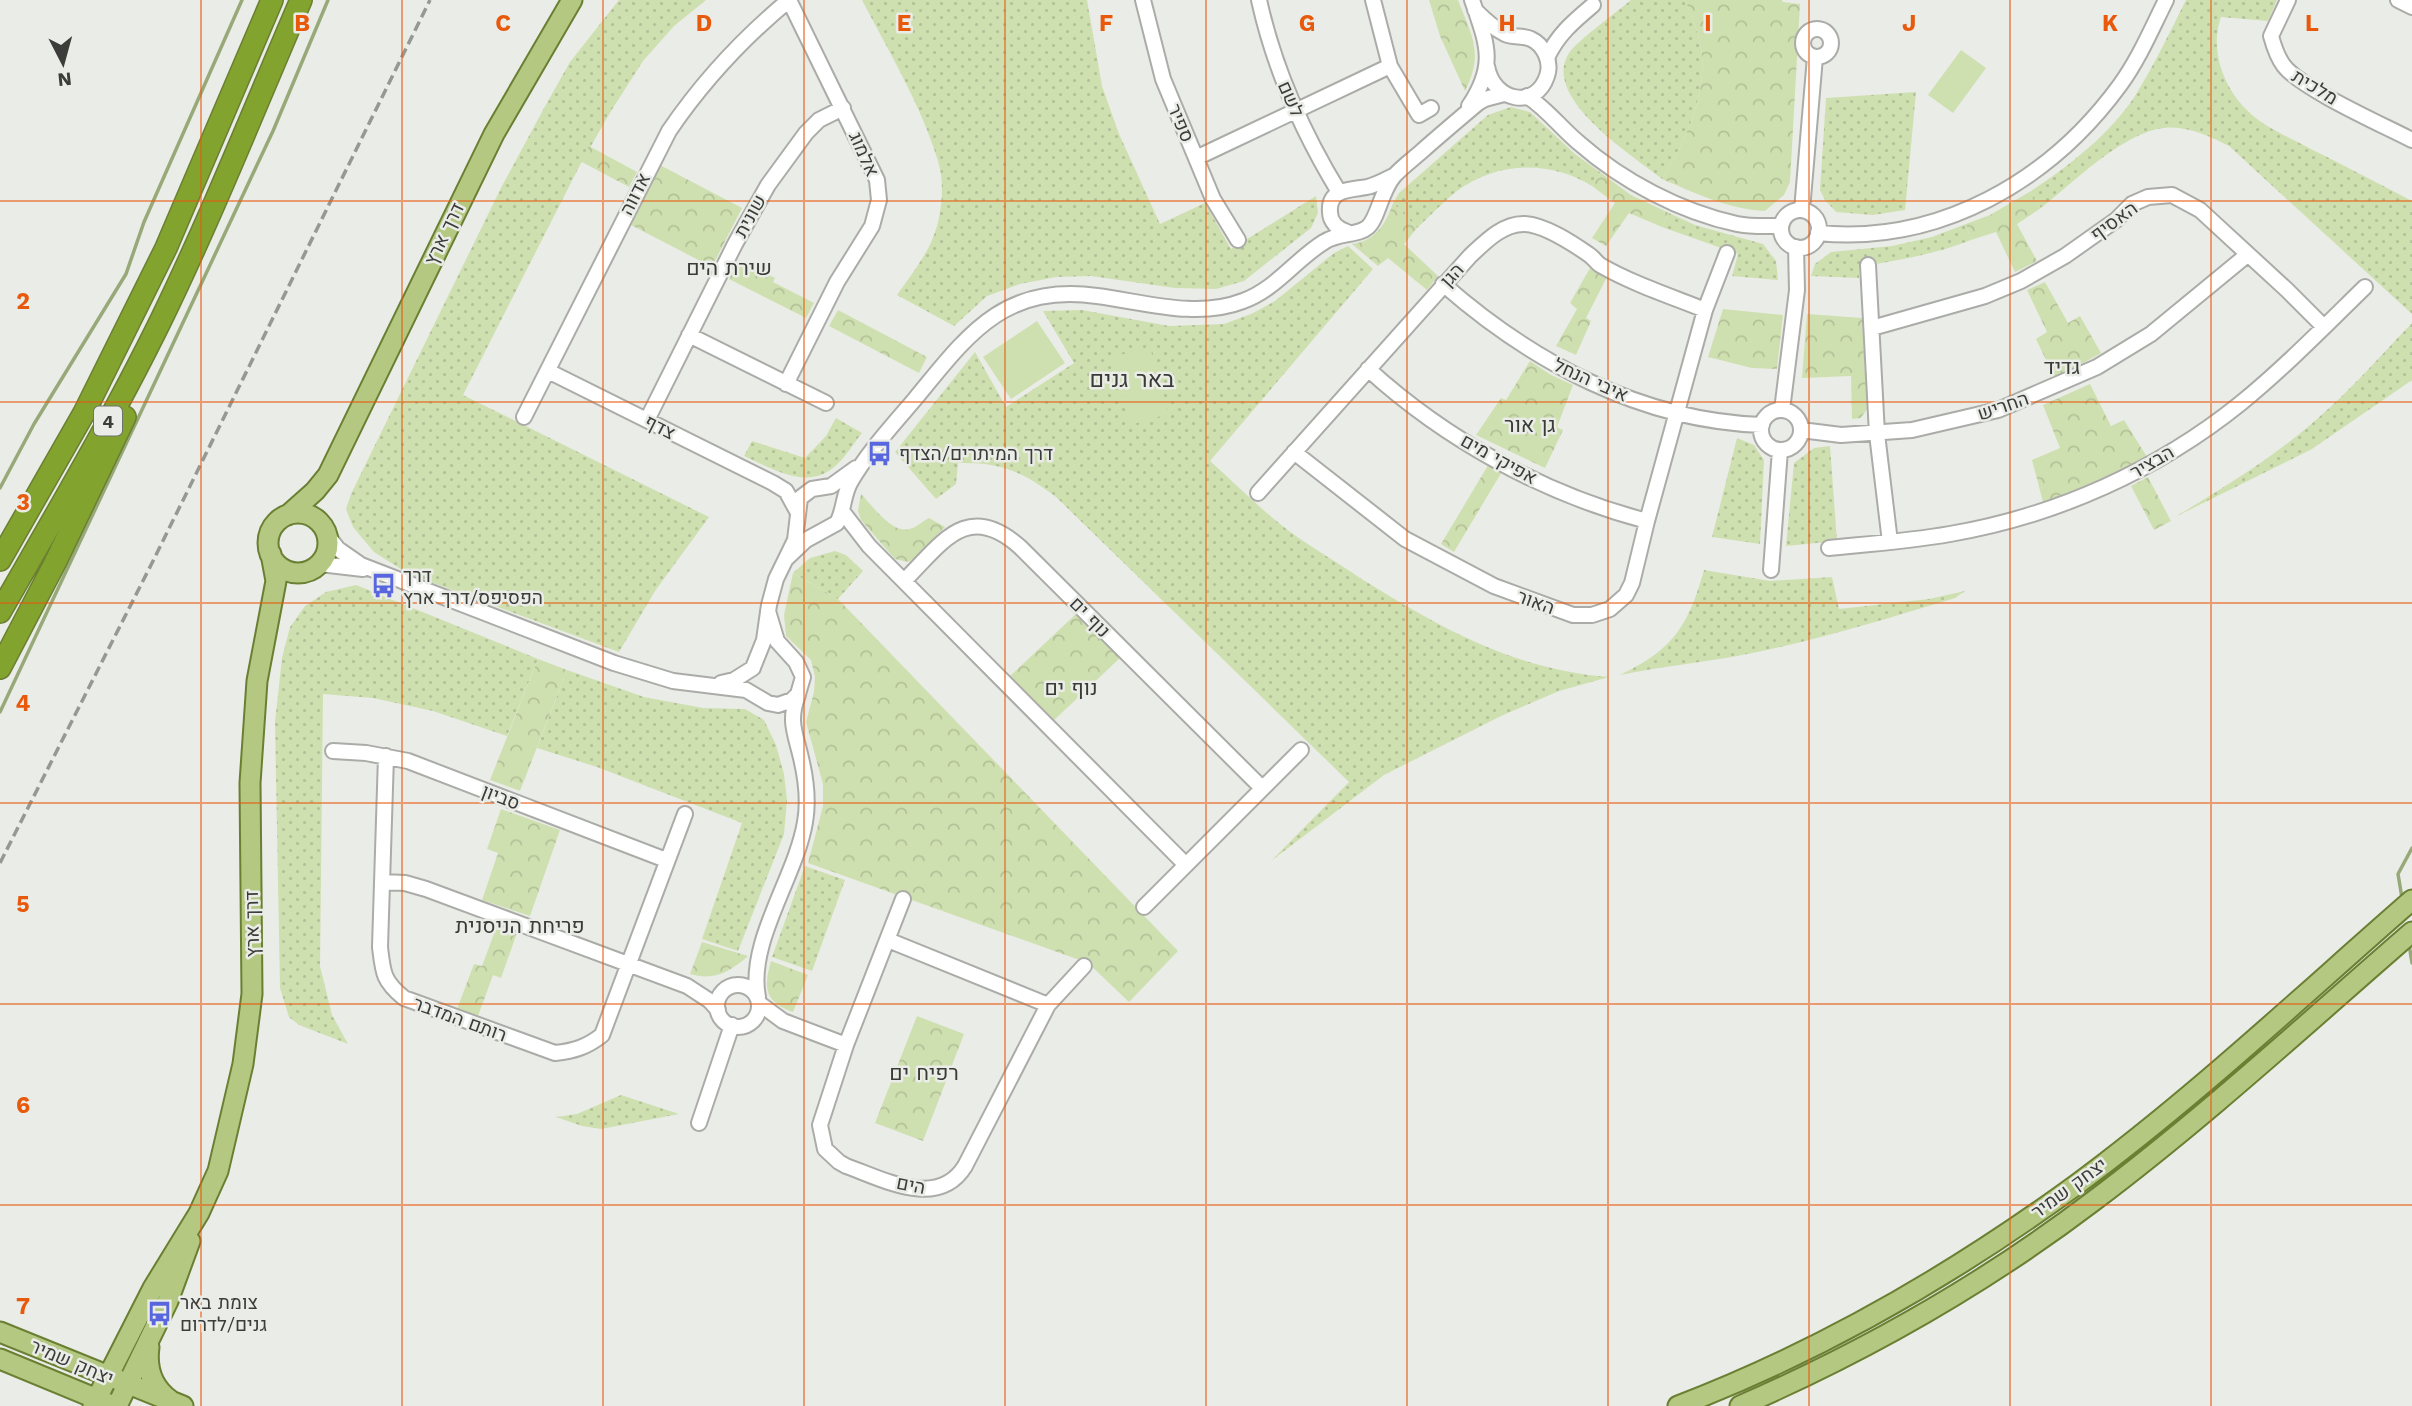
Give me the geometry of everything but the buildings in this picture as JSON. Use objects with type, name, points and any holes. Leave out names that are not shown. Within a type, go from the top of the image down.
[{"type":"highway","name":"4","points":[[0,560],[83,413],[122,336],[194,186],[272,0]]},
{"type":"highway","name":"4","points":[[0,612],[106,425],[160,322],[205,224],[300,0]]},
{"type":"highway","points":[[0,668],[49,575],[130,408],[176,306],[205,224]]},
{"type":"highway","points":[[0,537],[122,336]]},
{"type":"main road","name":"דרך ארץ","points":[[288,515],[316,491],[328,475],[494,134],[572,0]]},
{"type":"main road","name":"דרך ארץ","points":[[326,532],[322,510],[328,475]]},
{"type":"main road","points":[[288,515],[307,515],[317,520],[326,532],[328,547],[311,569],[283,569],[271,554],[269,545],[274,527],[288,515]]},
{"type":"main road","name":"דרך ארץ","points":[[105,1404],[127,1385],[181,1270],[199,1213],[218,1171],[243,1064],[252,994],[250,782],[257,681],[276,581],[271,554]]},
{"type":"main road","name":"דרך ארץ","points":[[267,627],[282,593],[311,569]]},
{"type":"main road","name":"יצחק שמיר","points":[[1678,1406],[1750,1376],[1834,1335],[2005,1235],[2077,1184],[2152,1125],[2412,900]]},
{"type":"main road","name":"יצחק שמיר","points":[[1740,1406],[1845,1356],[1919,1316],[2018,1255],[2168,1143],[2412,932]]},
{"type":"main road","name":"דרך ארץ","points":[[105,1404],[108,1377],[153,1288],[199,1213]]},
{"type":"main road","name":"יצחק שמיר","points":[[0,1332],[178,1404]]},
{"type":"main road","points":[[150,1339],[148,1362],[152,1380],[160,1392],[178,1404]]},
{"type":"main road","points":[[75,1363],[107,1356],[126,1343]]},
{"type":"main road","name":"יצחק שמיר","points":[[0,1359],[105,1404]]},
{"type":"main road","points":[[57,1384],[76,1406]]},
{"type":"street","name":"אלמוג","points":[[786,384],[837,282],[872,226],[879,200],[877,180],[789,0]]},
{"type":"street","name":"אדווה","points":[[524,417],[669,131],[730,52],[789,0]]},
{"type":"street","name":"ספיר","points":[[1143,0],[1163,79],[1213,199],[1238,240]]},
{"type":"street","name":"לשם","points":[[1259,0],[1280,73],[1296,111],[1339,192]]},
{"type":"street","points":[[1373,0],[1390,65],[1419,115],[1432,108]]},
{"type":"street","points":[[1818,233],[1877,234],[1910,229],[1978,205],[2022,180],[2089,124],[2122,83],[2166,0]]},
{"type":"street","name":"מלכית","points":[[2288,0],[2271,36],[2276,54],[2286,69],[2314,88],[2412,140]]},
{"type":"street","points":[[2398,0],[2412,7]]},
{"type":"street","points":[[1473,5],[1495,27],[1515,37],[1531,39],[1565,29]]},
{"type":"street","points":[[1473,5],[1488,47],[1492,82],[1511,97],[1527,96],[1542,86],[1549,70],[1544,50],[1531,39]]},
{"type":"street","points":[[1548,58],[1565,29],[1593,5]]},
{"type":"street","points":[[1463,116],[1479,91],[1488,63],[1499,43],[1515,37]]},
{"type":"street","points":[[1802,210],[1815,57]]},
{"type":"street","points":[[1196,158],[1390,65]]},
{"type":"street","points":[[1542,86],[1555,119]]},
{"type":"street","points":[[1329,211],[1337,227],[1347,232],[1359,233],[1366,229],[1375,216],[1381,195],[1395,175],[1485,99],[1504,94]]},
{"type":"street","points":[[1527,96],[1579,143],[1642,187],[1740,225],[1781,226]]},
{"type":"street","name":"שונית","points":[[647,420],[768,185],[806,133],[819,120],[843,108]]},
{"type":"street","points":[[1316,247],[1326,227],[1333,198],[1339,192],[1370,186],[1395,175]]},
{"type":"street","points":[[1357,188],[1373,200],[1375,216]]},
{"type":"street","name":"האסיף","points":[[1872,328],[1985,296],[2021,281],[2065,256],[2116,220],[2133,204],[2148,197],[2172,195],[2200,210],[2324,327]]},
{"type":"street","points":[[1808,211],[1816,219],[1818,233],[1812,244],[1796,247],[1783,238],[1781,226],[1788,213],[1808,211]]},
{"type":"street","name":"הגן","points":[[1258,494],[1443,284],[1492,236],[1508,228],[1524,224],[1548,229],[1598,263],[1630,280],[1705,310]]},
{"type":"street","points":[[786,559],[806,540],[837,523],[848,487],[869,454],[964,340],[989,319],[1011,306],[1037,298],[1075,294],[1176,308],[1229,306],[1271,287],[1316,247],[1347,232]]},
{"type":"street","points":[[1782,410],[1794,318],[1796,247]]},
{"type":"street","points":[[1676,413],[1705,310],[1727,253]]},
{"type":"street","name":"החריש","points":[[1801,430],[1841,435],[1877,434],[1912,430],[1998,410],[2097,367],[2151,334],[2247,254]]},
{"type":"street","points":[[1868,265],[1877,434],[1890,542]]},
{"type":"street","name":"איבי הנחל","points":[[1443,284],[1519,344],[1573,375],[1625,397],[1676,413],[1732,424],[1762,425]]},
{"type":"street","name":"הבציר","points":[[1829,548],[1951,534],[2011,520],[2101,490],[2168,454],[2240,403],[2365,287]]},
{"type":"street","points":[[689,335],[826,403]]},
{"type":"street","name":"אפיקי מים","points":[[1368,369],[1400,398],[1501,462],[1589,503],[1647,520]]},
{"type":"street","name":"צדף","points":[[548,371],[773,483],[786,491],[798,514]]},
{"type":"street","points":[[1782,410],[1797,418],[1801,430],[1797,442],[1780,450],[1765,442],[1762,425],[1771,412],[1782,410]]},
{"type":"street","name":"האור","points":[[1294,452],[1405,539],[1494,586],[1573,615],[1592,615],[1610,609],[1626,595],[1632,583],[1676,413]]},
{"type":"street","points":[[1771,570],[1780,450]]},
{"type":"street","points":[[793,730],[752,688],[750,679],[764,640],[776,579],[795,540],[800,498],[839,481],[869,454]]},
{"type":"street","name":"צדף","points":[[773,483],[818,488]]},
{"type":"street","points":[[818,488],[834,493],[842,509],[869,546],[1186,864]]},
{"type":"street","points":[[798,514],[806,528],[853,537],[869,546]]},
{"type":"street","name":"נוף ים","points":[[904,581],[947,538],[962,529],[978,526],[999,531],[1020,547],[1262,788]]},
{"type":"street","points":[[326,532],[347,557],[374,571],[614,663],[673,681],[746,690],[763,701],[786,703],[798,694]]},
{"type":"street","points":[[311,569],[374,571]]},
{"type":"street","points":[[752,1022],[759,1012],[755,984],[758,956],[797,850],[805,822],[807,793],[802,760],[793,730],[793,707],[803,677],[801,669],[777,641],[768,611]]},
{"type":"street","points":[[702,685],[734,680],[753,667],[760,658],[771,653],[790,656]]},
{"type":"street","points":[[1144,907],[1301,750]]},
{"type":"street","name":"סביון","points":[[332,751],[408,761],[666,860]]},
{"type":"street","name":"רותם המדבר","points":[[386,756],[380,947],[383,970],[390,986],[404,998],[555,1053],[589,1046],[602,1035],[629,965]]},
{"type":"street","points":[[629,965],[685,814]]},
{"type":"street","points":[[383,882],[405,883],[426,889],[687,986],[710,1001],[724,1021],[732,1026],[783,1021]]},
{"type":"street","name":"הים","points":[[903,899],[846,1045],[820,1125],[825,1149],[846,1166],[918,1190],[944,1187],[959,1176],[1048,1005],[1084,966]]},
{"type":"street","points":[[888,940],[1048,1005]]},
{"type":"street","points":[[718,1010],[719,998],[758,956]]},
{"type":"street","points":[[687,986],[728,988],[743,985],[754,991],[759,1001],[783,1021],[846,1045]]},
{"type":"street","points":[[699,1123],[732,1026]]},
{"type":"green space","points":[[619,0],[706,0],[674,26],[643,61],[611,111],[580,165],[463,395],[709,517],[655,591],[619,652],[407,573],[374,552],[353,527],[346,509],[502,186],[570,62]]},
{"type":"green space","points":[[862,0],[1087,0],[1102,86],[1119,134],[1160,224],[1205,203],[1231,249],[1316,196],[1318,213],[1311,228],[1244,281],[1216,289],[1175,288],[1091,276],[1056,277],[1020,284],[987,296],[954,326],[897,295],[931,243],[941,208],[941,179],[938,161],[923,120]]},
{"type":"green space","points":[[1429,0],[1458,0],[1468,24],[1475,55],[1471,78],[1465,91],[1440,36]]},
{"type":"green space","points":[[1631,0],[1685,0],[1701,50],[1702,73],[1696,105],[1685,136],[1662,179],[1594,124],[1578,107],[1567,88],[1564,70],[1569,53]]},
{"type":"green space","points":[[1685,0],[1782,0],[1800,4],[1790,182],[1784,195],[1765,211],[1725,204],[1662,179],[1685,136],[1700,89],[1701,50]]},
{"type":"green space","points":[[2186,0],[2277,0],[2268,21],[2221,17],[2218,56],[2226,82],[2241,104],[2265,124],[2412,201],[2412,314],[2229,146],[2195,131],[2157,129],[2126,142],[2096,162],[2041,208],[2031,191],[2088,149],[2125,110],[2149,72]]},
{"type":"green space","points":[[1961,50],[1986,68],[1953,113],[1928,95]]},
{"type":"green space","points":[[1916,92],[1905,210],[1873,215],[1836,212],[1820,190],[1826,98]]},
{"type":"green space","points":[[1511,107],[1530,112],[1575,154],[1601,173],[1592,186],[1576,178],[1542,168],[1506,169],[1473,181],[1457,191],[1417,228],[1393,203],[1399,193],[1488,115]]},
{"type":"green space","points":[[589,146],[637,172],[629,187],[580,161]]},
{"type":"green space","points":[[658,164],[742,208],[712,267],[627,223]]},
{"type":"green space","points":[[1601,173],[1631,195],[1669,213],[1662,227],[1629,213],[1606,246],[1592,238],[1615,203],[1592,186]]},
{"type":"green space","points":[[2031,191],[2041,208],[2017,224],[2037,261],[2015,272],[1996,232],[1971,240],[1966,224],[1990,215]]},
{"type":"green space","points":[[1393,203],[1417,228],[1404,244],[1438,276],[1427,290],[1388,258],[1378,266],[1352,244],[1368,239],[1379,230]]},
{"type":"green space","points":[[1669,213],[1695,225],[1763,244],[1776,261],[1778,280],[1732,276],[1738,254],[1662,227]]},
{"type":"green space","points":[[1966,224],[1971,240],[1943,250],[1859,267],[1859,278],[1811,276],[1815,264],[1831,252],[1892,246],[1932,237]]},
{"type":"green space","points":[[1348,246],[1373,269],[1210,461],[1289,531],[1360,578],[1448,629],[1509,656],[1574,673],[1609,677],[1559,691],[1501,716],[1384,775],[1271,861],[1349,782],[1044,488],[998,466],[958,463],[956,484],[936,499],[895,452],[975,352],[1006,407],[1074,363],[1043,311],[1082,310],[1169,326],[1224,324],[1275,301],[1334,253]]},
{"type":"green space","points":[[739,260],[775,278],[773,282],[814,303],[806,318],[729,279]]},
{"type":"green space","points":[[1590,268],[1607,277],[1586,318],[1591,321],[1576,355],[1556,346],[1577,309],[1570,303]]},
{"type":"green space","points":[[2045,282],[2068,323],[2080,316],[2101,353],[2055,379],[2036,339],[2047,332],[2027,290]]},
{"type":"green space","points":[[1723,309],[1783,315],[1777,369],[1752,368],[1708,357]]},
{"type":"green space","points":[[838,310],[927,357],[919,373],[829,326]]},
{"type":"green space","points":[[1807,314],[1862,318],[1867,409],[1861,418],[1852,419],[1851,376],[1802,378]]},
{"type":"green space","points":[[1037,321],[1065,363],[1011,399],[983,357]]},
{"type":"green space","points":[[2412,323],[2412,380],[2312,449],[2175,517],[2249,471],[2301,433],[2330,408]]},
{"type":"green space","points":[[1150,347],[1168,414],[1130,425],[1112,357]]},
{"type":"green space","points":[[1530,361],[1573,385],[1557,427],[1563,430],[1545,468],[1476,435],[1501,398],[1506,400]]},
{"type":"green space","points":[[2090,384],[2111,426],[2124,420],[2147,457],[2107,478],[2043,502],[2032,460],[2060,448],[2043,405]]},
{"type":"green space","points":[[836,418],[862,433],[841,460],[823,474],[812,477],[789,475],[744,456],[752,441],[805,458],[826,436]]},
{"type":"green space","points":[[1737,438],[1754,445],[1764,460],[1760,544],[1712,537]]},
{"type":"green space","points":[[1830,446],[1837,541],[1786,546],[1794,463],[1814,448]]},
{"type":"green space","points":[[1490,462],[1503,470],[1454,552],[1441,544]]},
{"type":"green space","points":[[2148,477],[2171,521],[2154,530],[2131,486]]},
{"type":"green space","points":[[861,494],[883,518],[896,527],[912,528],[929,518],[945,527],[913,559],[908,562],[895,559],[861,520],[858,511]]},
{"type":"green space","points":[[835,551],[846,555],[863,571],[838,599],[793,573],[810,558]]},
{"type":"green space","points":[[1704,570],[1770,581],[1832,577],[1839,609],[1929,599],[1965,591],[1955,598],[1792,644],[1620,675],[1654,656],[1676,634],[1692,606]]},
{"type":"green space","points":[[793,573],[838,599],[1178,951],[1129,1002],[1088,963],[808,863],[823,806],[823,784],[806,722],[814,692],[815,677],[811,660],[786,636],[784,615]]},
{"type":"green space","points":[[356,585],[538,659],[507,736],[433,711],[373,698],[323,694],[320,966],[332,1015],[348,1044],[299,1025],[289,1017],[280,988],[275,722],[282,658],[290,627],[305,606],[326,592]]},
{"type":"green space","points":[[1078,612],[1121,657],[1051,723],[1008,678]]},
{"type":"green space","points":[[538,659],[567,670],[520,791],[490,780]]},
{"type":"green space","points":[[567,670],[644,697],[703,708],[745,709],[764,720],[776,745],[784,774],[787,800],[784,834],[738,951],[702,939],[742,823],[597,767],[537,748]]},
{"type":"green space","points":[[501,809],[560,830],[530,916],[482,900],[498,853],[487,849]]},
{"type":"green space","points":[[805,866],[845,880],[812,971],[772,957]]},
{"type":"green space","points":[[498,923],[518,930],[501,978],[493,975],[478,1016],[457,1009],[474,964],[482,966]]},
{"type":"green space","points":[[702,942],[748,956],[721,974],[690,974]]},
{"type":"green space","points":[[771,961],[808,975],[793,1012],[777,1004],[768,993],[767,979]]},
{"type":"green space","points":[[917,1016],[964,1034],[923,1141],[875,1123]]},
{"type":"green space","points":[[621,1095],[679,1114],[601,1129],[556,1117],[577,1114]]},
{"type":"waterway","points":[[0,488],[34,424],[126,274],[144,222],[242,0]]},
{"type":"waterway","points":[[0,712],[273,131],[328,0]]},
{"type":"waterway","points":[[2402,898],[2398,874],[2412,848]]},
{"type":"waterway","points":[[2409,944],[2412,963]]},
{"type":"railway","points":[[0,863],[151,565],[430,0]]},
{"type":"place","name":"דרך המיתרים/הצדף","points":[[879,453]]},
{"type":"place","name":"דרך הפסיפס/דרך ארץ","points":[[383,586]]},
{"type":"place","name":"צומת באר גנים/לדרום","points":[[160,1313]]},
{"type":"district","name":"שירת הים","points":[[729,267]]},
{"type":"district","name":"גדיד","points":[[2062,366]]},
{"type":"district","name":"באר גנים","points":[[1132,379]]},
{"type":"district","name":"גן אור","points":[[1530,424]]},
{"type":"district","name":"נוף ים","points":[[1071,687]]},
{"type":"district","name":"פריחת הניסנית","points":[[520,925]]},
{"type":"district","name":"רפיח ים","points":[[924,1072]]}]
